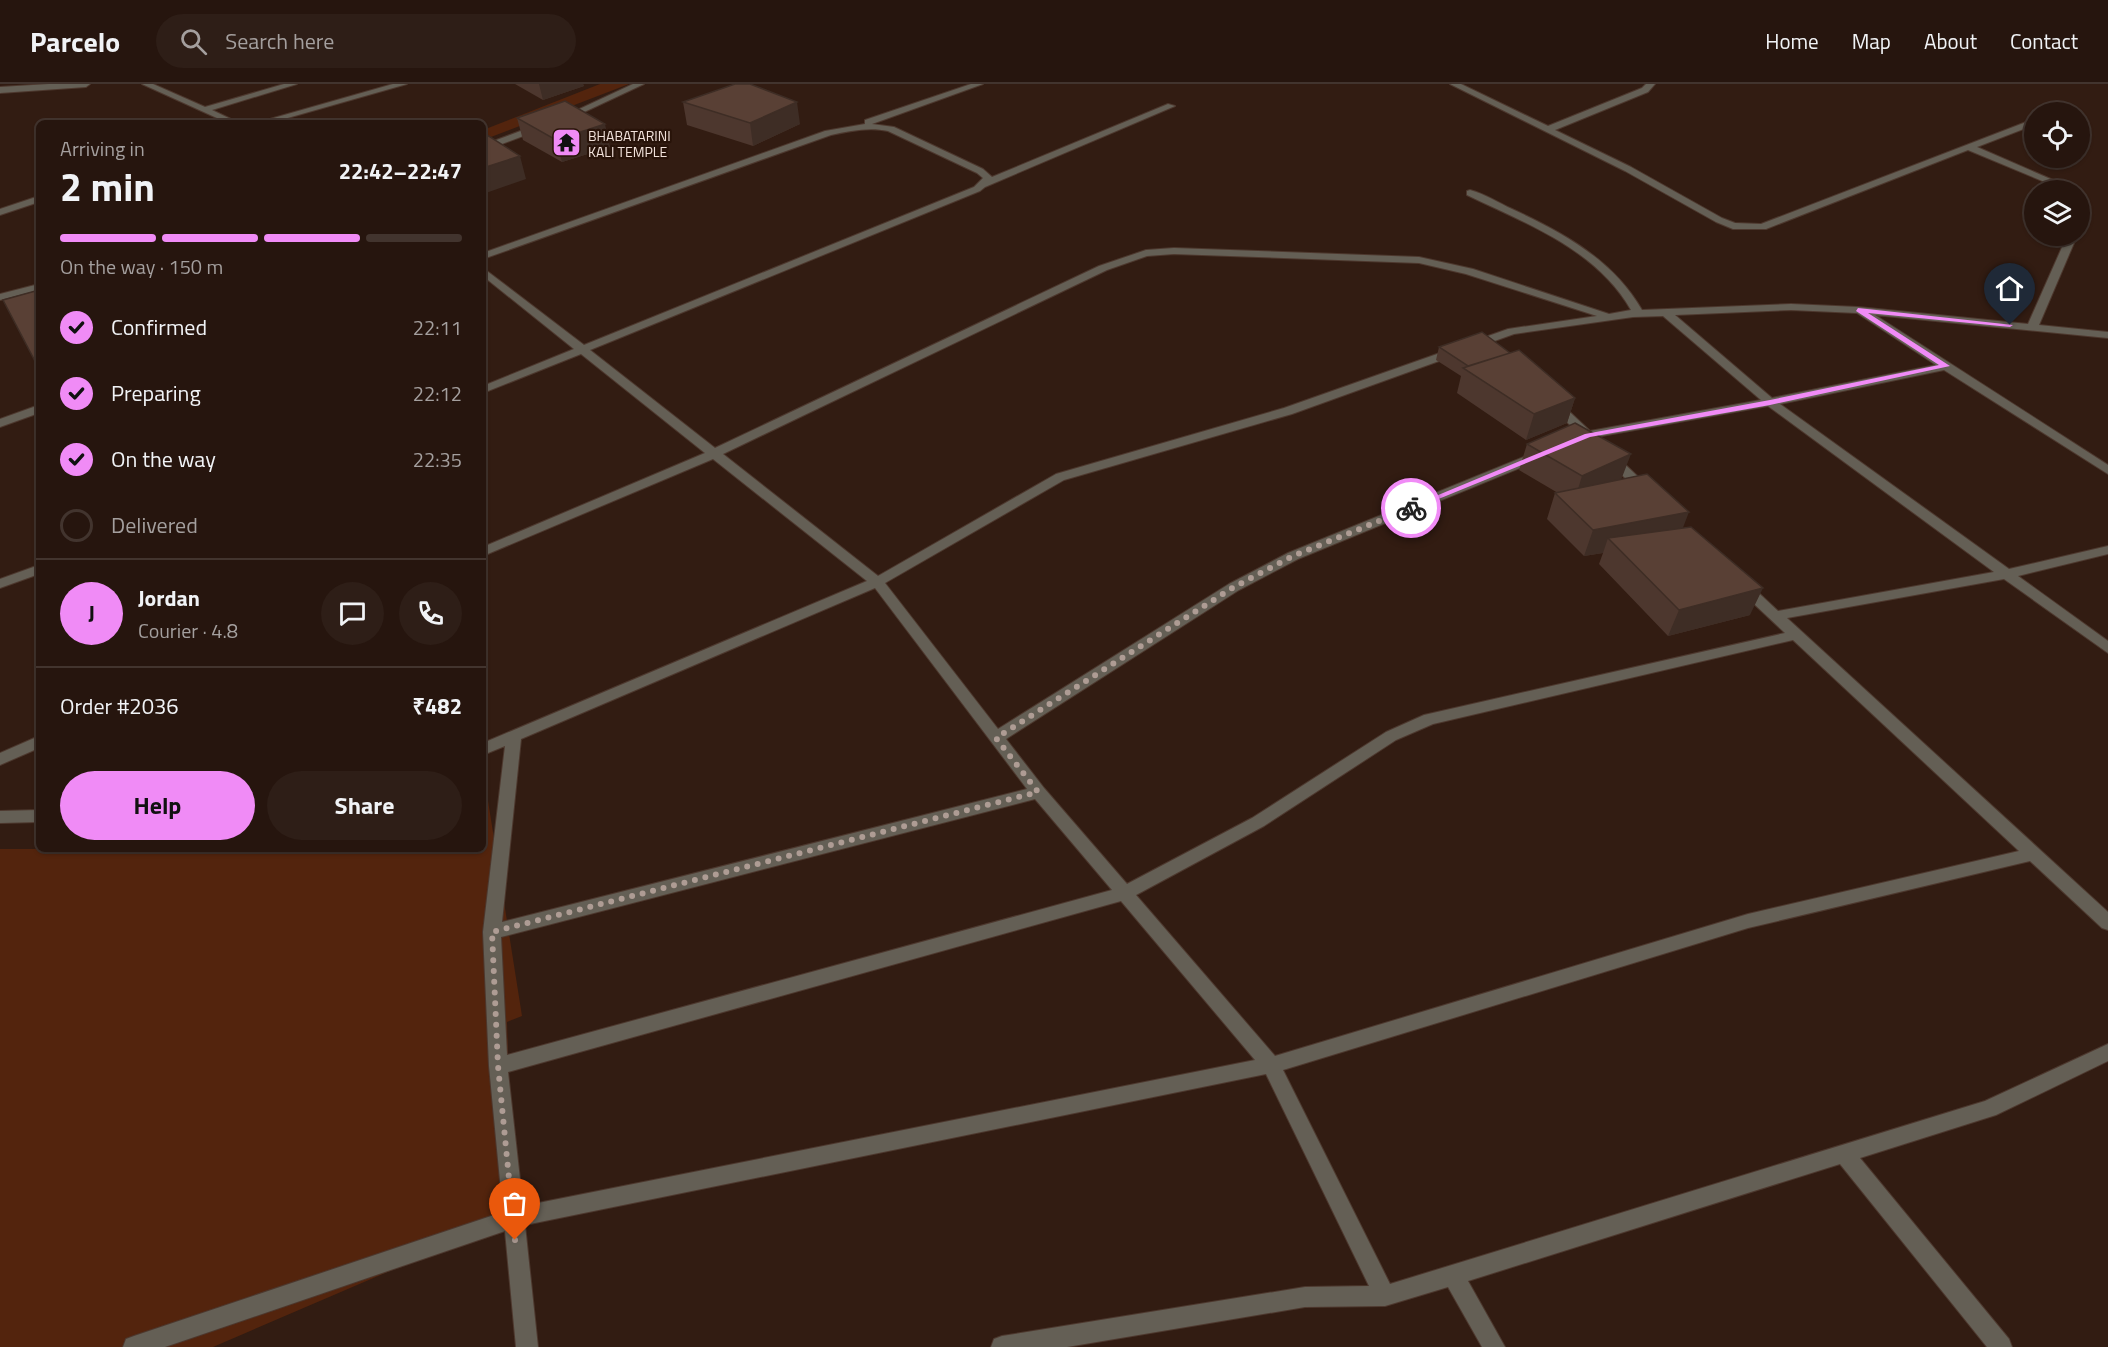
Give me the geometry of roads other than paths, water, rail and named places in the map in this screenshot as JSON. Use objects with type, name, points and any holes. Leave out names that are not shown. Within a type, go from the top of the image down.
[{"type":"street","points":[[0,90],[24,86],[86,84]]},
{"type":"street","points":[[146,84],[228,120]]},
{"type":"street","points":[[206,110],[292,84]]},
{"type":"street","points":[[271,120],[403,84]]},
{"type":"street","points":[[555,122],[640,84]]},
{"type":"street","points":[[486,254],[828,133],[856,126],[979,84]]},
{"type":"street","points":[[1454,84],[1628,169],[1719,220],[1733,226],[1749,228],[1762,227],[1792,216],[2024,126]]},
{"type":"street","points":[[1547,130],[1645,90],[1651,84]]},
{"type":"street","points":[[486,389],[977,189],[1171,106]]},
{"type":"street","points":[[486,147],[545,125]]},
{"type":"street","points":[[856,126],[876,125],[891,129],[980,171],[988,178],[985,184]]},
{"type":"street","points":[[1968,147],[2047,180]]},
{"type":"street","points":[[486,748],[877,582],[1060,477],[1288,411],[1512,331],[1633,314],[1637,311],[1625,291],[1571,242],[1470,193]]},
{"type":"street","points":[[0,212],[36,200]]},
{"type":"street","points":[[2032,327],[2068,246]]},
{"type":"street","points":[[486,551],[713,454],[1103,268],[1146,253],[1208,252],[1419,260],[1469,271],[1588,311],[1618,316],[1791,307],[1858,310],[2108,335]]},
{"type":"street","points":[[486,274],[877,582],[1038,792],[1271,1065],[1385,1296]]},
{"type":"street","points":[[0,297],[36,288]]},
{"type":"street","points":[[1858,310],[2108,470]]},
{"type":"street","points":[[1665,312],[1770,402],[2108,648]]},
{"type":"street","points":[[1483,340],[1501,356]]},
{"type":"street","points":[[996,738],[1234,587],[1293,556],[1588,435],[1770,402],[1946,366]]},
{"type":"street","points":[[1545,395],[1656,501]]},
{"type":"street","points":[[0,423],[36,410]]},
{"type":"street","points":[[1774,616],[2006,574],[2108,550]]},
{"type":"street","points":[[0,584],[36,570]]},
{"type":"street","points":[[1732,575],[2108,923]]},
{"type":"street","points":[[498,1066],[1125,893],[1258,822],[1390,736],[1429,719],[1795,634]]},
{"type":"street","points":[[514,736],[492,932],[498,1066],[527,1347]]},
{"type":"street","points":[[0,759],[36,743]]},
{"type":"street","points":[[492,932],[1038,792]]},
{"type":"street","points":[[0,817],[36,816]]},
{"type":"street","points":[[134,1347],[513,1218],[1271,1065],[1748,921],[2032,854]]},
{"type":"street","points":[[1002,1347],[1305,1298],[1385,1296],[1989,1109],[2108,1052]]},
{"type":"street","points":[[1844,1154],[2001,1347]]},
{"type":"street","points":[[1453,1275],[1494,1347]]},
{"type":"place","name":"BHABATARINI KALI TEMPLE","points":[[567,143]]}]
